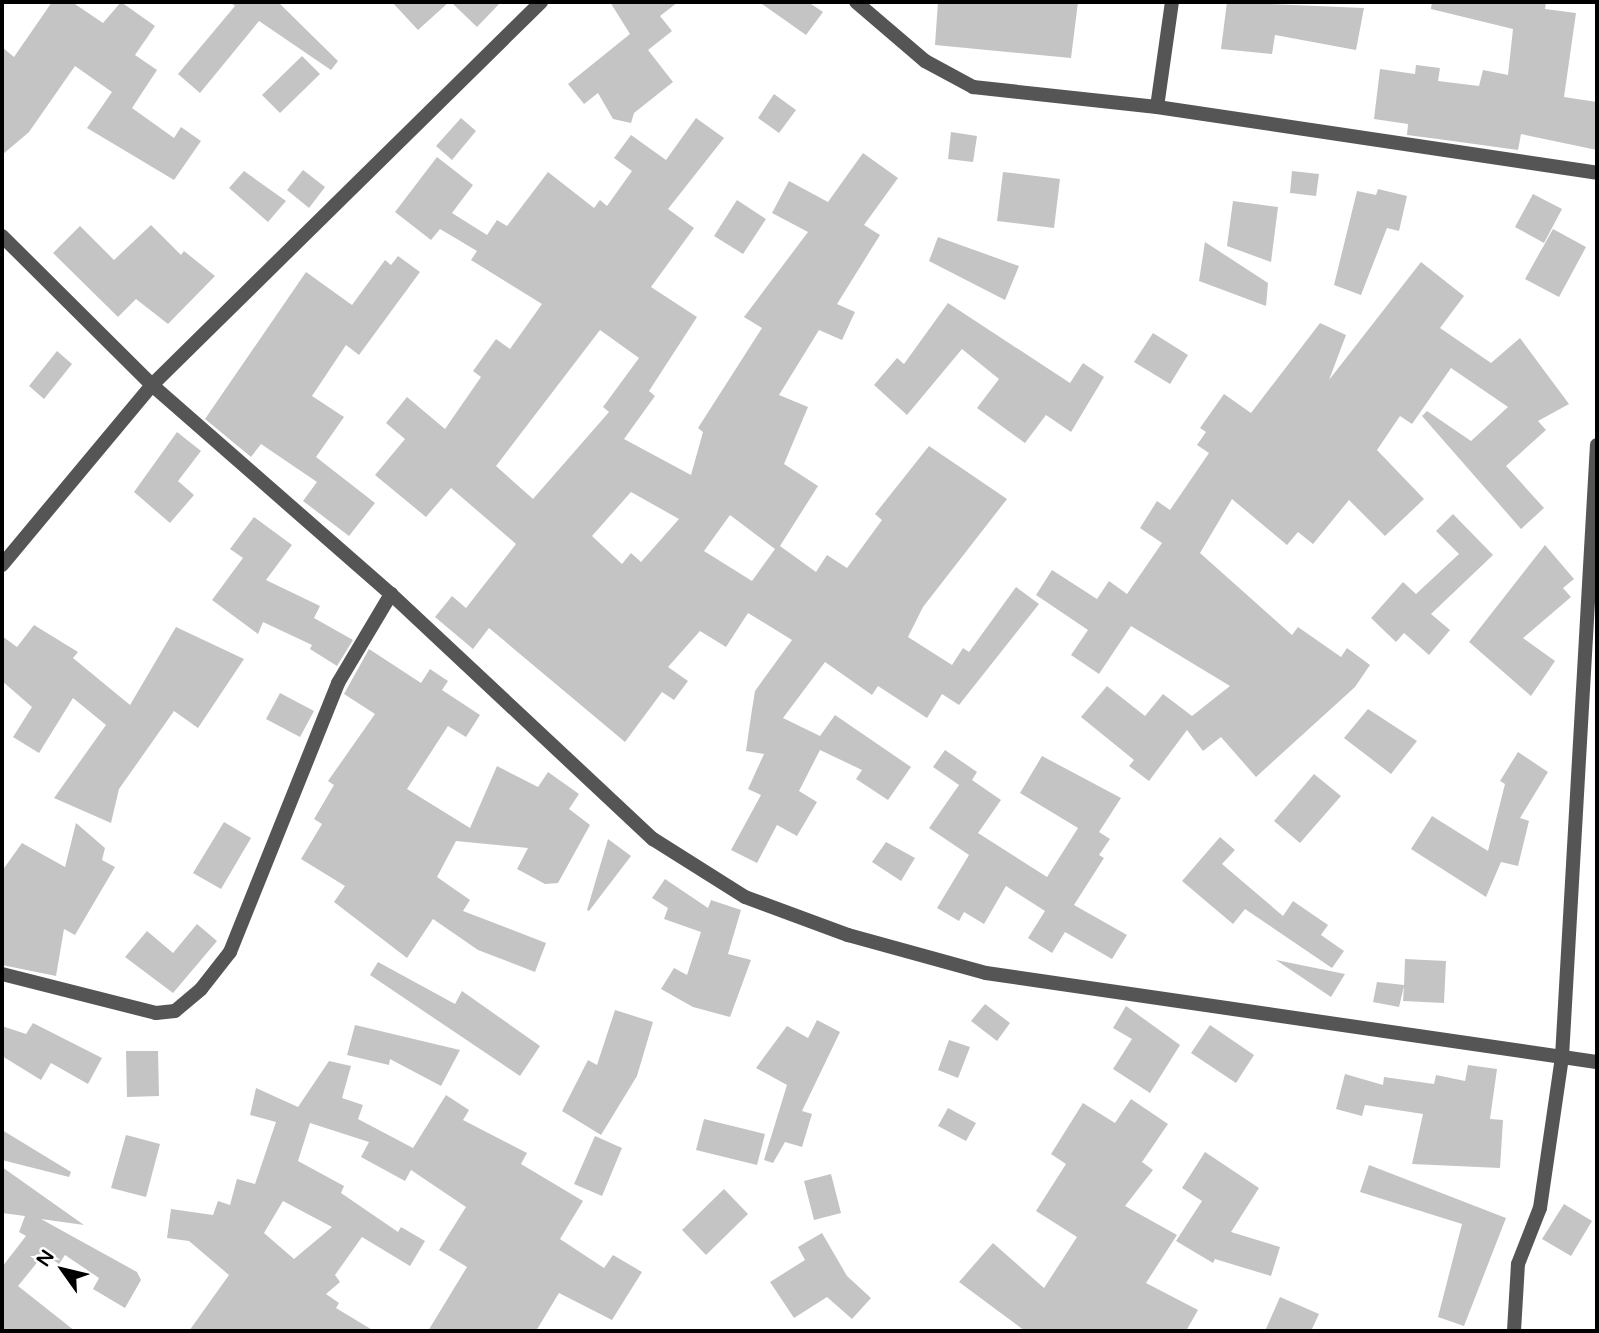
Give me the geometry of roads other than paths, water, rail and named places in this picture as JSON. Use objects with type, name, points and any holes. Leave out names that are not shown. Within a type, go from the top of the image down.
[{"type":"street","points":[[2,565],[152,385],[541,2]]},
{"type":"street","points":[[856,2],[925,61],[973,87],[1157,107],[1597,173]]},
{"type":"street","points":[[1157,107],[1172,2]]},
{"type":"street","points":[[2,236],[152,385],[391,594],[653,839],[745,897],[848,935],[986,973],[1597,1062]]},
{"type":"street","points":[[1514,1331],[1518,1264],[1540,1208],[1562,1057],[1597,445]]},
{"type":"street","points":[[2,974],[156,1013],[175,1011],[201,989],[230,951],[338,683],[391,594]]}]
